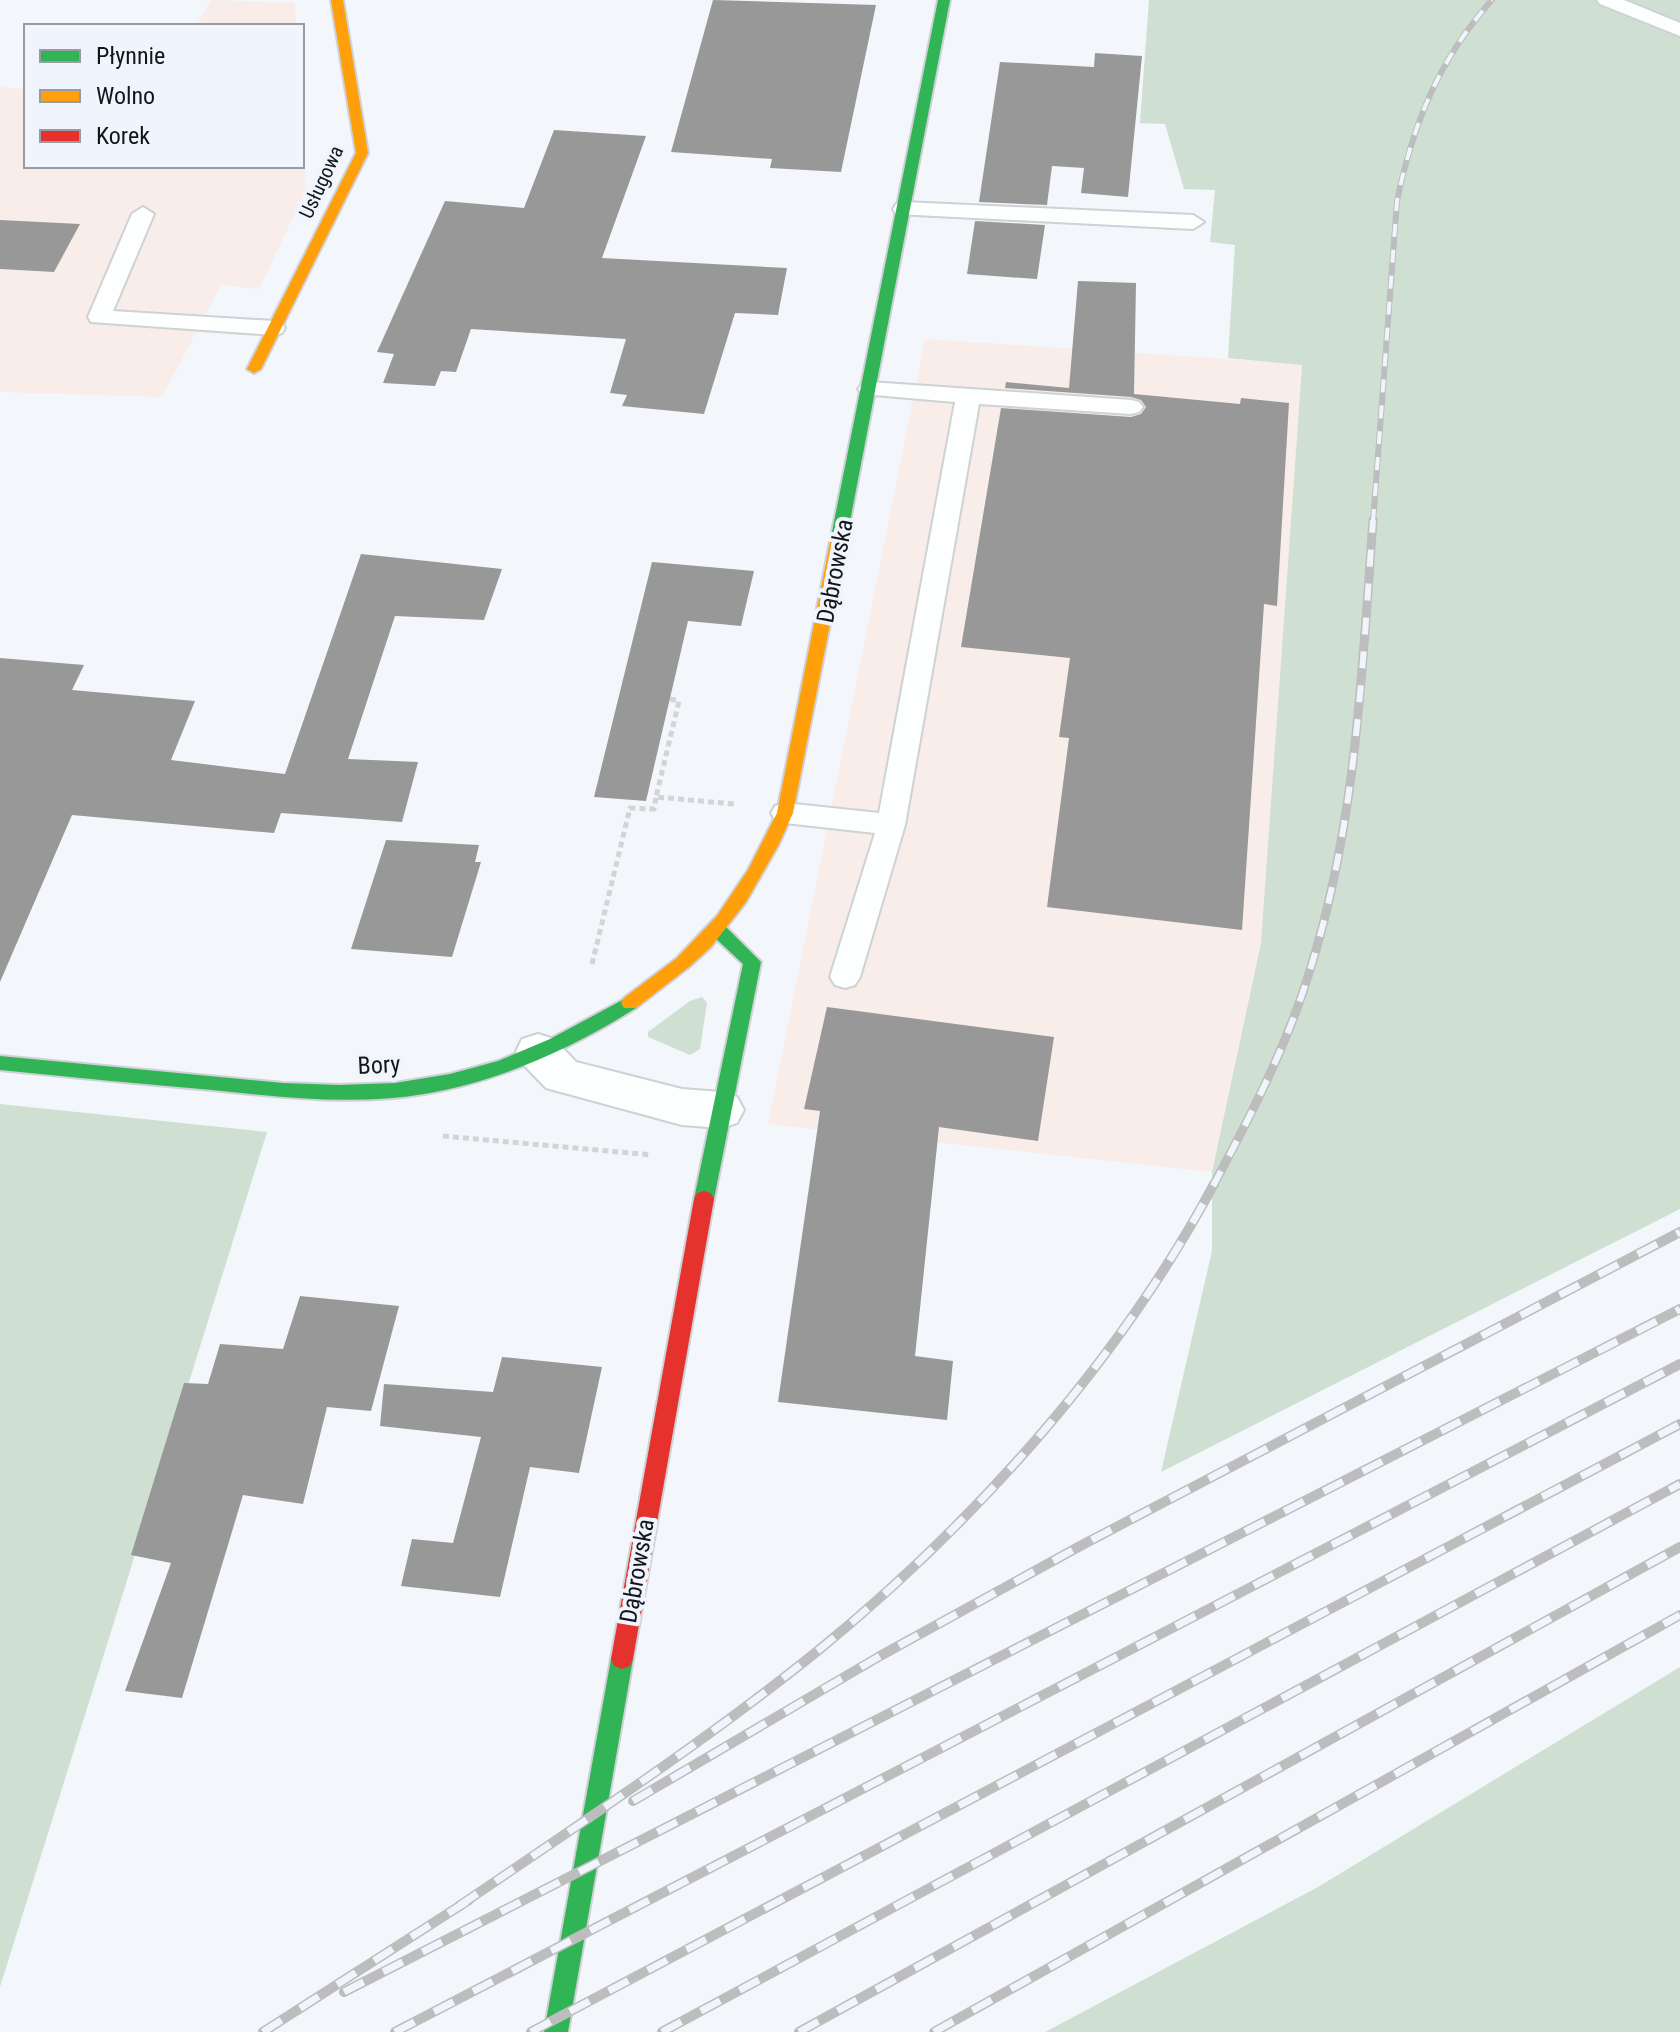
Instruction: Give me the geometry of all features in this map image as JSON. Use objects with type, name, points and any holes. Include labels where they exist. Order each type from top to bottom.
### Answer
[{"type":"street","name":"Usługowa","points":[[254,369],[362,153],[337,0]]},
{"type":"street","name":"Dąbrowska","points":[[556,2032],[721,1110],[752,962],[718,930],[761,868],[785,813],[944,0]]},
{"type":"street","name":"Bory","points":[[0,1063],[280,1090],[359,1091],[424,1087],[486,1070],[538,1051],[593,1023],[661,981],[718,930]]},
{"type":"street","points":[[538,1051],[562,1076],[682,1107],[721,1110]]},
{"type":"lane","points":[[1607,0],[1680,30]]},
{"type":"lane","points":[[904,209],[1193,222]]},
{"type":"lane","points":[[143,214],[99,317],[274,328]]},
{"type":"lane","points":[[870,389],[1131,407]]},
{"type":"lane","points":[[845,977],[891,825],[968,397]]},
{"type":"lane","points":[[785,813],[891,825]]},
{"type":"path","points":[[590,971],[630,808],[654,809],[679,701],[670,699]]},
{"type":"path","points":[[656,797],[735,804]]},
{"type":"shaded area","points":[[211,0],[295,3],[296,24],[197,24]]},
{"type":"shaded area","points":[[0,87],[24,89],[24,168],[304,168],[304,157],[306,190],[259,289],[221,285],[162,397],[0,392]]},
{"type":"shaded area","points":[[925,339],[1302,364],[1261,943],[1212,1172],[768,1124]]},
{"type":"green space","points":[[1149,0],[1680,0],[1680,1209],[1161,1472],[1212,1251],[1212,1172],[1261,943],[1302,365],[1228,358],[1235,245],[1210,242],[1215,190],[1184,189],[1165,124],[1140,123]]},
{"type":"green space","points":[[702,997],[707,1003],[700,1049],[690,1055],[648,1037],[648,1032],[690,1001]]},
{"type":"green space","points":[[0,1104],[267,1132],[0,1987]]},
{"type":"green space","points":[[1680,1667],[1680,2032],[1045,2032],[1318,1887]]},
{"type":"building","points":[[713,0],[876,5],[841,172],[770,168],[772,159],[671,152]]},
{"type":"building","points":[[1095,53],[1142,56],[1128,197],[1081,193],[1084,168],[1052,166],[1047,205],[979,202],[1000,62],[1094,67]]},
{"type":"building","points":[[554,130],[646,136],[602,258],[787,268],[778,315],[735,313],[704,414],[622,406],[627,395],[610,393],[626,339],[471,329],[456,372],[441,371],[435,386],[383,383],[394,354],[377,352],[445,201],[524,208]]},
{"type":"building","points":[[0,220],[80,224],[54,272],[0,269]]},
{"type":"building","points":[[975,221],[1045,225],[1037,279],[967,274]]},
{"type":"building","points":[[1078,281],[1136,283],[1134,394],[1240,404],[1241,398],[1289,403],[1277,606],[1264,604],[1242,930],[1047,907],[1069,738],[1059,737],[1070,658],[961,647],[1001,408],[1131,417],[1141,414],[1146,407],[1141,400],[1131,397],[1005,388],[1006,382],[1069,388]]},
{"type":"building","points":[[361,554],[502,569],[484,620],[395,616],[348,759],[418,762],[402,822],[281,813],[274,833],[72,815],[0,982],[0,658],[84,665],[72,690],[195,701],[171,760],[285,774]]},
{"type":"building","points":[[652,562],[754,571],[741,626],[688,621],[646,801],[594,797]]},
{"type":"building","points":[[386,840],[479,845],[475,862],[481,862],[452,957],[351,949]]},
{"type":"building","points":[[827,1007],[1054,1037],[1038,1141],[939,1127],[915,1356],[953,1361],[947,1420],[778,1402],[820,1111],[804,1109]]},
{"type":"building","points":[[300,1296],[399,1306],[371,1411],[327,1407],[303,1504],[243,1495],[182,1698],[125,1691],[171,1563],[131,1555],[184,1383],[208,1384],[220,1344],[283,1349]]},
{"type":"building","points":[[502,1357],[602,1367],[579,1473],[530,1467],[500,1597],[401,1586],[412,1539],[453,1543],[481,1437],[380,1426],[384,1384],[493,1392]]},
{"type":"railway","points":[[1373,522],[1397,201],[1411,145],[1431,94],[1457,45],[1492,0]]},
{"type":"railway","points":[[1213,1186],[1279,1054],[1301,998],[1325,915],[1338,859],[1355,747],[1373,520]]},
{"type":"railway","points":[[459,1906],[732,1717],[820,1649],[934,1548],[1040,1436],[1088,1376],[1134,1314],[1214,1184]]},
{"type":"railway","points":[[633,1801],[880,1656],[1082,1545],[1680,1232]]},
{"type":"railway","points":[[344,1992],[1680,1309]]},
{"type":"railway","points":[[395,2032],[1680,1364]]},
{"type":"railway","points":[[531,2032],[1680,1424]]},
{"type":"railway","points":[[662,2032],[1680,1484]]},
{"type":"railway","points":[[799,2032],[1680,1547]]},
{"type":"railway","points":[[934,2032],[1680,1615]]},
{"type":"railway","points":[[263,2032],[469,1900]]},
{"type":"traffic: fast","points":[[839,537],[944,0]]},
{"type":"traffic: fast","points":[[704,1199],[752,962],[718,930]]},
{"type":"traffic: fast","points":[[0,1063],[283,1090],[339,1093],[395,1091],[450,1082],[531,1056],[630,1003]]},
{"type":"traffic: fast","points":[[556,2032],[622,1659]]},
{"type":"traffic: slow","points":[[254,369],[362,153],[337,0]]},
{"type":"traffic: slow","points":[[630,1003],[683,963],[723,921],[756,872],[785,813],[839,537]]},
{"type":"traffic: jam","points":[[622,1659],[704,1199]]}]
